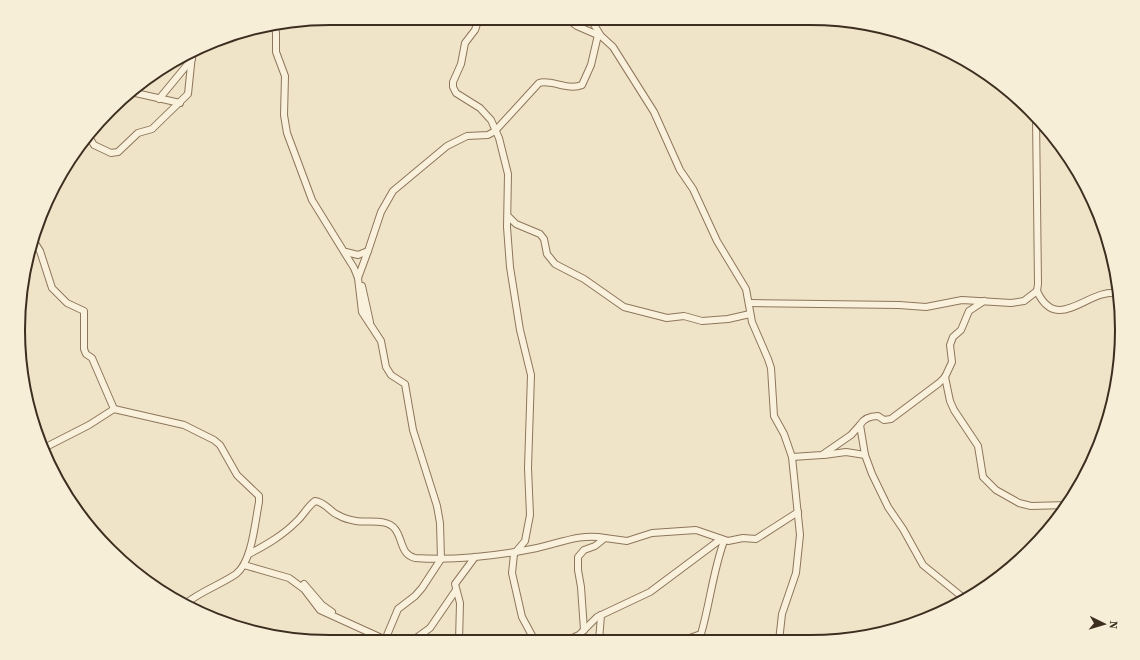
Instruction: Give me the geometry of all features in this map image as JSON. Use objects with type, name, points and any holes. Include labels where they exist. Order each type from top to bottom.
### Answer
[{"type":"street","points":[[477,25],[475,30],[465,43],[461,64],[453,82],[453,86],[456,93],[486,113],[499,138],[508,174],[507,227],[511,274],[520,330],[531,375],[528,468],[530,515],[525,541],[515,551],[513,558],[513,580],[518,591],[522,617],[532,635]]},
{"type":"street","points":[[576,25],[599,36],[613,47],[654,112],[680,170],[693,189],[717,241],[746,289],[750,314],[771,368],[774,416],[784,434],[792,456],[798,512],[800,535],[799,559],[792,587],[782,614],[780,635]]},
{"type":"street","points":[[358,280],[382,212],[393,191],[447,146],[467,136],[488,135],[496,131],[538,83],[544,82],[573,87],[582,85],[591,65],[599,36],[594,25]]},
{"type":"street","points":[[275,30],[276,52],[285,76],[284,115],[287,133],[312,200],[346,252],[358,280],[362,312],[370,322],[381,341],[386,368],[391,375],[401,380],[406,388],[413,430],[437,506],[440,523],[441,559],[422,588],[398,609],[389,635]]},
{"type":"street","points":[[159,99],[191,58]]},
{"type":"street","points":[[91,140],[94,145],[102,150],[111,153],[118,152],[138,133],[152,129],[188,94],[192,58]]},
{"type":"street","points":[[138,93],[159,99],[180,102]]},
{"type":"street","points":[[1036,126],[1037,291],[1040,299],[1051,309],[1062,310],[1092,298],[1112,294]]},
{"type":"street","points":[[508,216],[516,224],[540,234],[544,239],[547,254],[555,264],[584,279],[624,307],[638,312],[652,313],[667,318],[684,316],[702,320],[728,319],[750,314]]},
{"type":"street","points":[[37,246],[40,251],[52,288],[67,303],[84,311],[84,349],[86,354],[92,358],[114,409]]},
{"type":"street","points":[[346,252],[358,255],[368,251]]},
{"type":"street","points":[[749,303],[899,305],[926,307],[962,300],[984,300],[1011,303],[1024,301],[1034,295],[1037,291]]},
{"type":"street","points":[[822,455],[851,435],[862,422],[870,416],[878,416],[884,420],[891,419],[939,383],[945,377],[952,362],[950,345],[952,337],[960,330],[969,311],[984,300]]},
{"type":"street","points":[[945,377],[950,401],[954,410],[978,446],[983,477],[996,490],[1018,503],[1031,506],[1060,505]]},
{"type":"street","points":[[48,446],[89,425],[114,409],[184,425],[220,445],[238,475],[259,496],[260,502],[249,554],[244,565],[235,575],[189,601]]},
{"type":"street","points":[[860,425],[865,455],[888,507],[903,529],[925,568],[960,595]]},
{"type":"street","points":[[792,456],[822,455],[846,452],[865,455]]},
{"type":"street","points":[[249,554],[285,532],[297,522],[308,506],[315,501],[321,502],[330,511],[345,518],[356,521],[389,524],[395,528],[402,547],[410,556],[441,559],[475,557],[515,551],[586,536],[627,541],[652,533],[696,530],[706,532],[722,540],[756,539],[798,512]]},
{"type":"street","points":[[584,630],[578,557],[584,550],[595,546],[605,538]]},
{"type":"street","points":[[579,635],[601,615],[646,595],[722,540]]},
{"type":"street","points":[[699,635],[702,634],[710,602],[722,540]]},
{"type":"street","points":[[460,635],[460,603],[455,584],[475,557]]},
{"type":"street","points":[[244,565],[281,576],[307,586],[322,606],[332,612],[336,618],[374,635]]},
{"type":"street","points":[[420,635],[430,628],[456,590]]},
{"type":"street","points":[[599,635],[601,615]]}]
